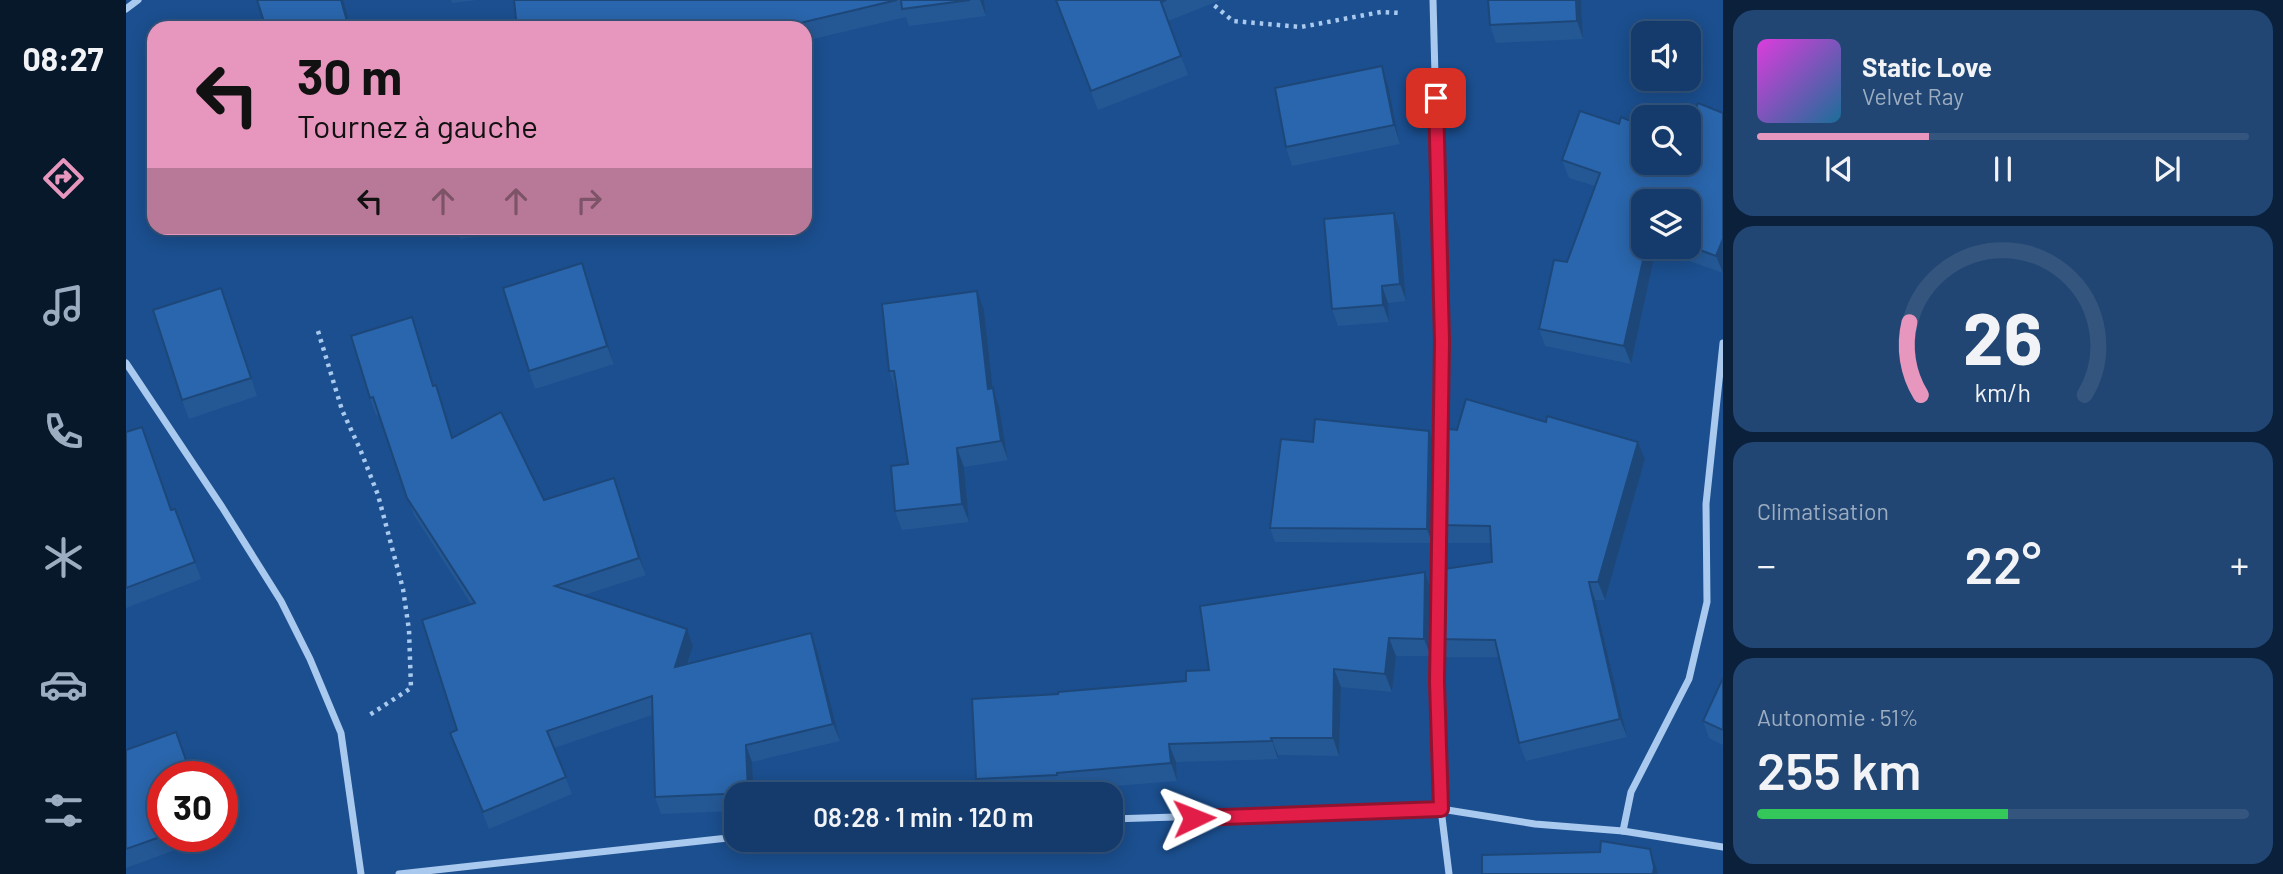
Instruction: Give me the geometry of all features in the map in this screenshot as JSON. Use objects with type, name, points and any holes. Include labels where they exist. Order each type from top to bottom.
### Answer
[{"type":"street","points":[[126,9],[138,0]]},
{"type":"street","points":[[1433,0],[1442,341],[1440,450]]},
{"type":"street","points":[[1623,831],[1631,792],[1689,679],[1707,602],[1706,504],[1723,343]]},
{"type":"street","points":[[126,363],[281,601],[310,659],[341,733],[361,874]]},
{"type":"street","points":[[1439,586],[1440,518]]},
{"type":"street","points":[[1438,627],[1441,809],[1449,874]]},
{"type":"street","points":[[1123,819],[1441,809],[1535,824],[1623,831],[1723,847]]},
{"type":"street","points":[[399,874],[724,838]]},
{"type":"path","points":[[1208,0],[1233,21],[1301,27],[1381,12],[1433,14]]},
{"type":"path","points":[[318,331],[342,410],[377,495],[403,589],[409,630],[411,688],[341,733]]},
{"type":"building","points":[[257,0],[341,0],[347,21],[264,21]]},
{"type":"building","points":[[514,0],[897,0],[808,21],[516,21]]},
{"type":"building","points":[[901,0],[970,0],[902,9]]},
{"type":"building","points":[[1056,0],[1166,0],[1161,2],[1181,56],[1091,91]]},
{"type":"building","points":[[1488,0],[1576,0],[1577,21],[1490,25]]},
{"type":"building","points":[[1382,66],[1394,125],[1286,147],[1275,88]]},
{"type":"building","points":[[1698,103],[1723,113],[1723,239],[1716,256],[1701,250],[1701,189],[1631,189],[1631,259],[1643,259],[1624,346],[1539,329],[1554,260],[1567,262],[1600,173],[1562,160],[1580,111],[1619,124],[1621,117],[1631,121],[1631,175],[1701,175],[1701,105],[1697,105]]},
{"type":"building","points":[[1394,213],[1400,284],[1382,286],[1383,305],[1332,309],[1324,219]]},
{"type":"building","points":[[582,263],[607,346],[529,371],[503,288]]},
{"type":"building","points":[[221,288],[251,378],[182,400],[153,310]]},
{"type":"building","points":[[977,291],[988,389],[993,388],[1001,441],[957,448],[962,504],[895,511],[891,466],[908,464],[894,371],[889,371],[882,304]]},
{"type":"building","points":[[412,317],[452,438],[501,412],[544,500],[614,478],[639,558],[555,586],[687,629],[675,667],[811,633],[833,724],[746,745],[748,782],[724,782],[724,794],[655,797],[652,696],[547,731],[566,777],[483,812],[450,733],[457,730],[422,620],[475,603],[407,498],[373,397],[370,398],[351,336]]},
{"type":"building","points":[[1466,399],[1546,422],[1547,416],[1638,442],[1598,582],[1589,582],[1620,719],[1519,743],[1495,640],[1437,639],[1437,570],[1492,562],[1490,526],[1438,525],[1440,428],[1457,430]]},
{"type":"building","points":[[1315,419],[1429,431],[1427,529],[1270,528],[1281,439],[1313,442]]},
{"type":"building","points":[[142,427],[171,510],[175,509],[195,562],[126,588],[126,432]]},
{"type":"building","points":[[1425,572],[1424,639],[1389,638],[1385,674],[1334,669],[1333,738],[1271,738],[1272,741],[1169,744],[1171,763],[1057,775],[976,779],[972,699],[1058,694],[1186,681],[1186,671],[1209,670],[1200,606]]},
{"type":"building","points":[[1723,678],[1723,730],[1703,721]]},
{"type":"building","points":[[176,732],[186,761],[147,761],[147,842],[126,849],[126,750]]},
{"type":"building","points":[[1601,841],[1650,849],[1653,874],[1482,874],[1482,855],[1600,852]]},
{"type":"route","points":[[1194,818],[1441,809],[1437,682],[1442,341],[1436,98]]}]
